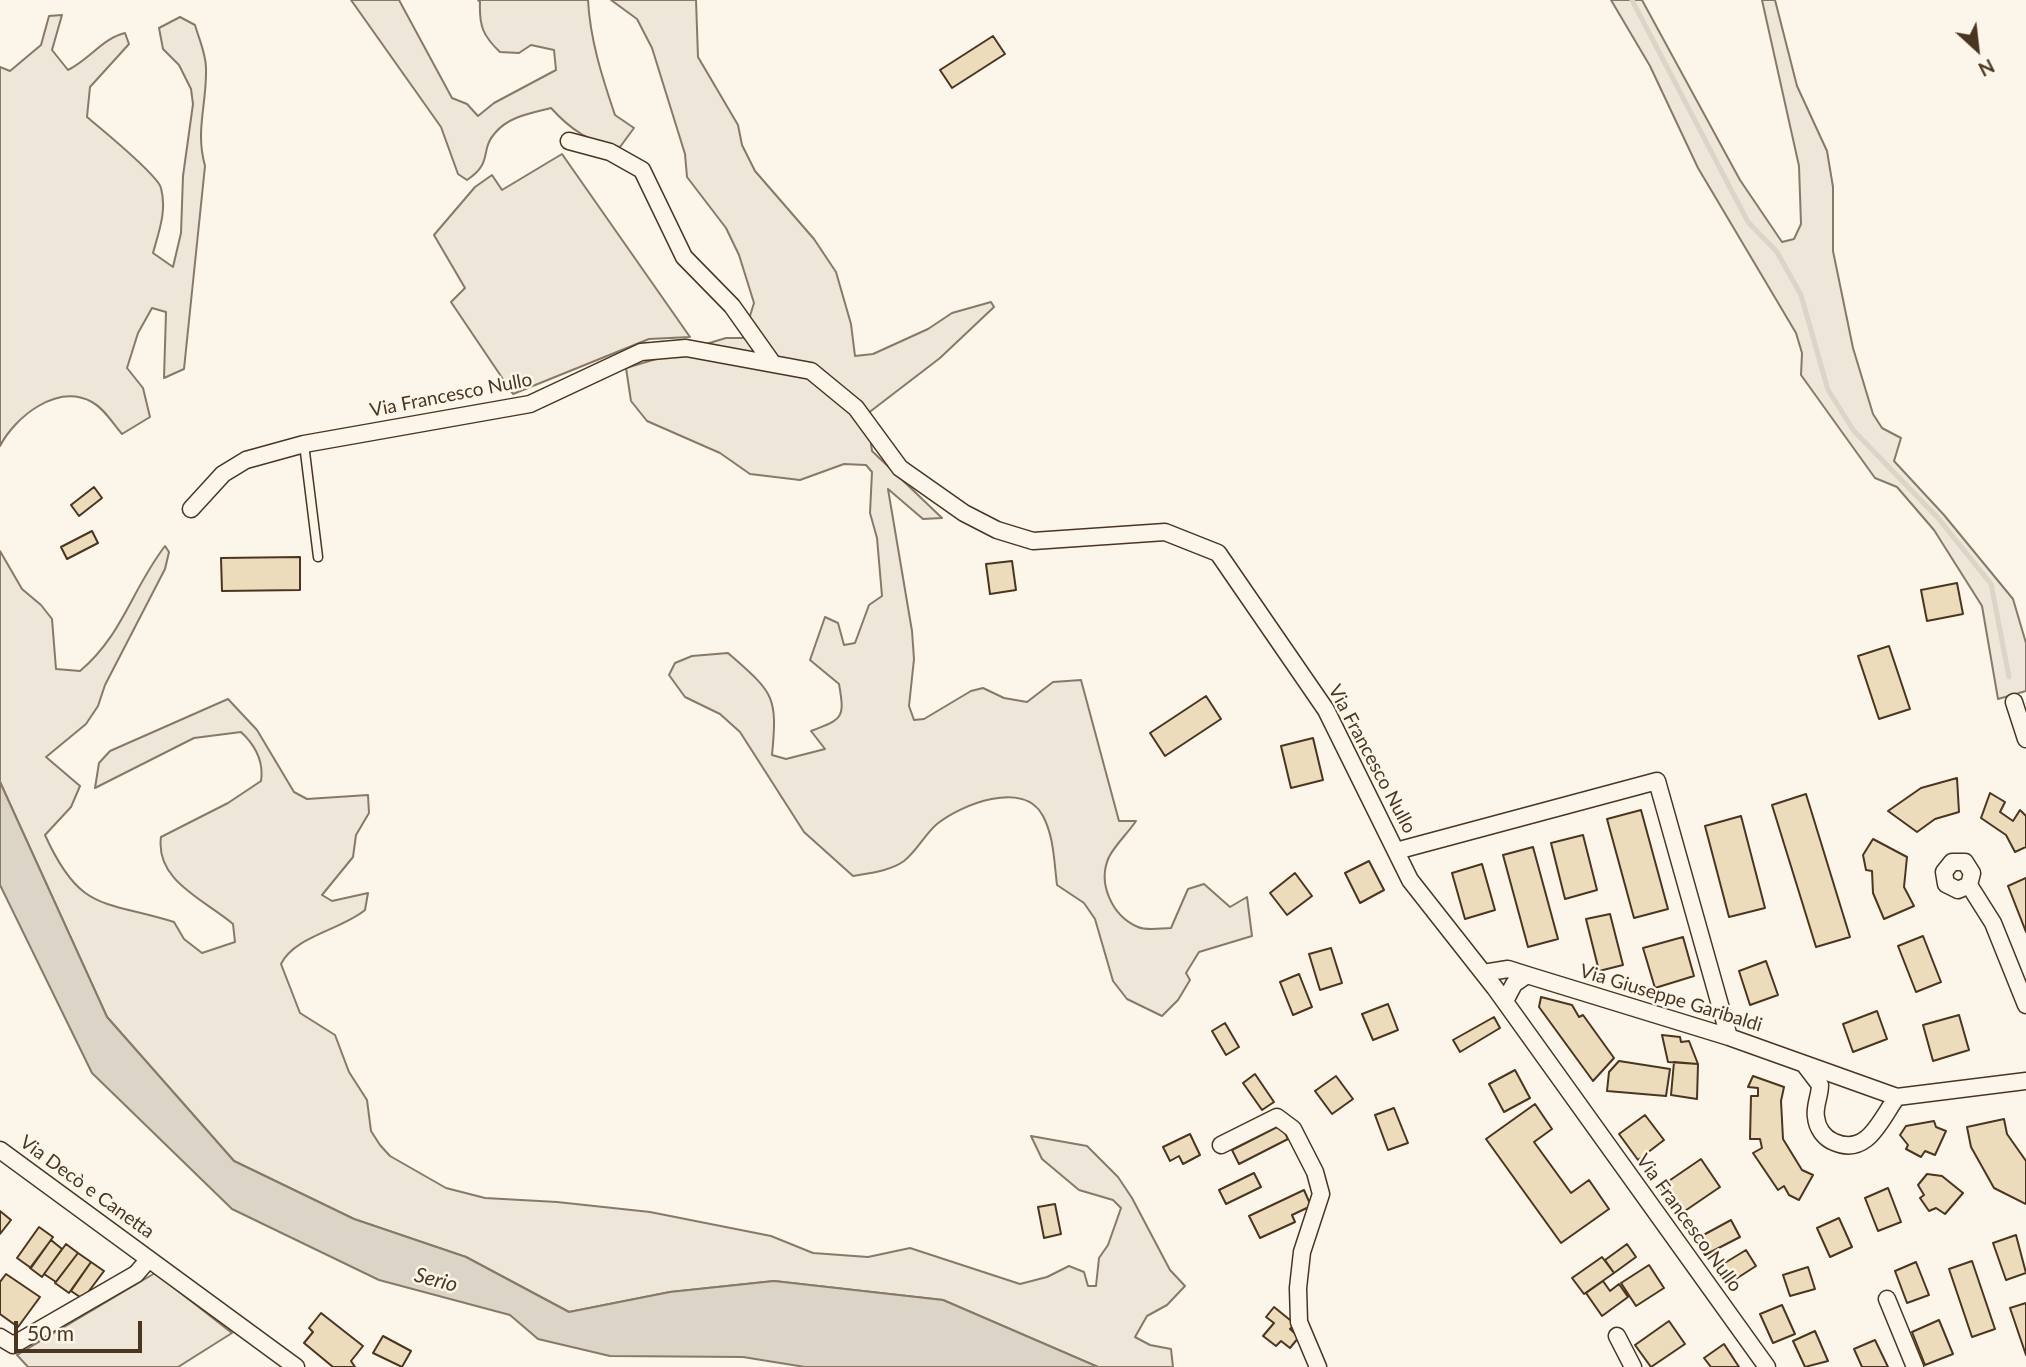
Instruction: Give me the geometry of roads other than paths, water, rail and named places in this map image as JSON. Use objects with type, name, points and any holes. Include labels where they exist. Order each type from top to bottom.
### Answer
[{"type":"street","points":[[569,141],[610,152],[642,170],[684,257],[732,306],[771,361]]},
{"type":"street","name":"Via Francesco Nullo","points":[[191,509],[223,474],[246,460],[304,444],[530,404],[641,352],[686,348],[771,361],[811,371],[856,408],[900,468],[964,513],[997,530],[1033,541],[1165,532],[1218,553],[1326,710],[1410,880],[1483,973],[1767,1367]]},
{"type":"street","points":[[2014,702],[2026,739]]},
{"type":"street","points":[[1395,850],[1657,781],[1729,1037]]},
{"type":"street","points":[[1969,885],[1993,923],[2026,1006]]},
{"type":"street","name":"Via Giuseppe Garibaldi","points":[[1483,973],[1508,968],[1729,1037],[1897,1097],[2026,1081]]},
{"type":"street","points":[[1504,1002],[1514,984],[1527,975]]},
{"type":"street","points":[[1802,1062],[1820,1085],[1815,1115],[1818,1126],[1825,1137],[1835,1143],[1850,1146],[1873,1135],[1897,1097]]},
{"type":"street","points":[[1222,1145],[1277,1117],[1293,1129],[1315,1172],[1321,1194],[1302,1252],[1298,1300],[1299,1322],[1318,1367]]},
{"type":"street","name":"Via Decò e Canetta","points":[[0,1150],[296,1367]]},
{"type":"street","name":"Via Decò e Canetta","points":[[0,1338],[13,1345],[136,1274],[149,1259]]},
{"type":"street","points":[[1886,1299],[1915,1367]]},
{"type":"street","points":[[1617,1336],[1633,1367]]},
{"type":"lane","points":[[304,444],[304,467],[318,557]]},
{"type":"water","name":"Serio","points":[[0,782],[107,1017],[234,1161],[354,1219],[466,1257],[569,1312],[670,1292],[774,1281],[943,1300],[1098,1367],[805,1367],[743,1357],[610,1356],[538,1339],[510,1315],[379,1280],[232,1209],[92,1073],[0,885]]},
{"type":"waterway","points":[[1632,0],[1748,222],[1777,252],[1801,295],[1828,390],[1854,431],[1938,518],[1991,584],[2009,677]]}]
